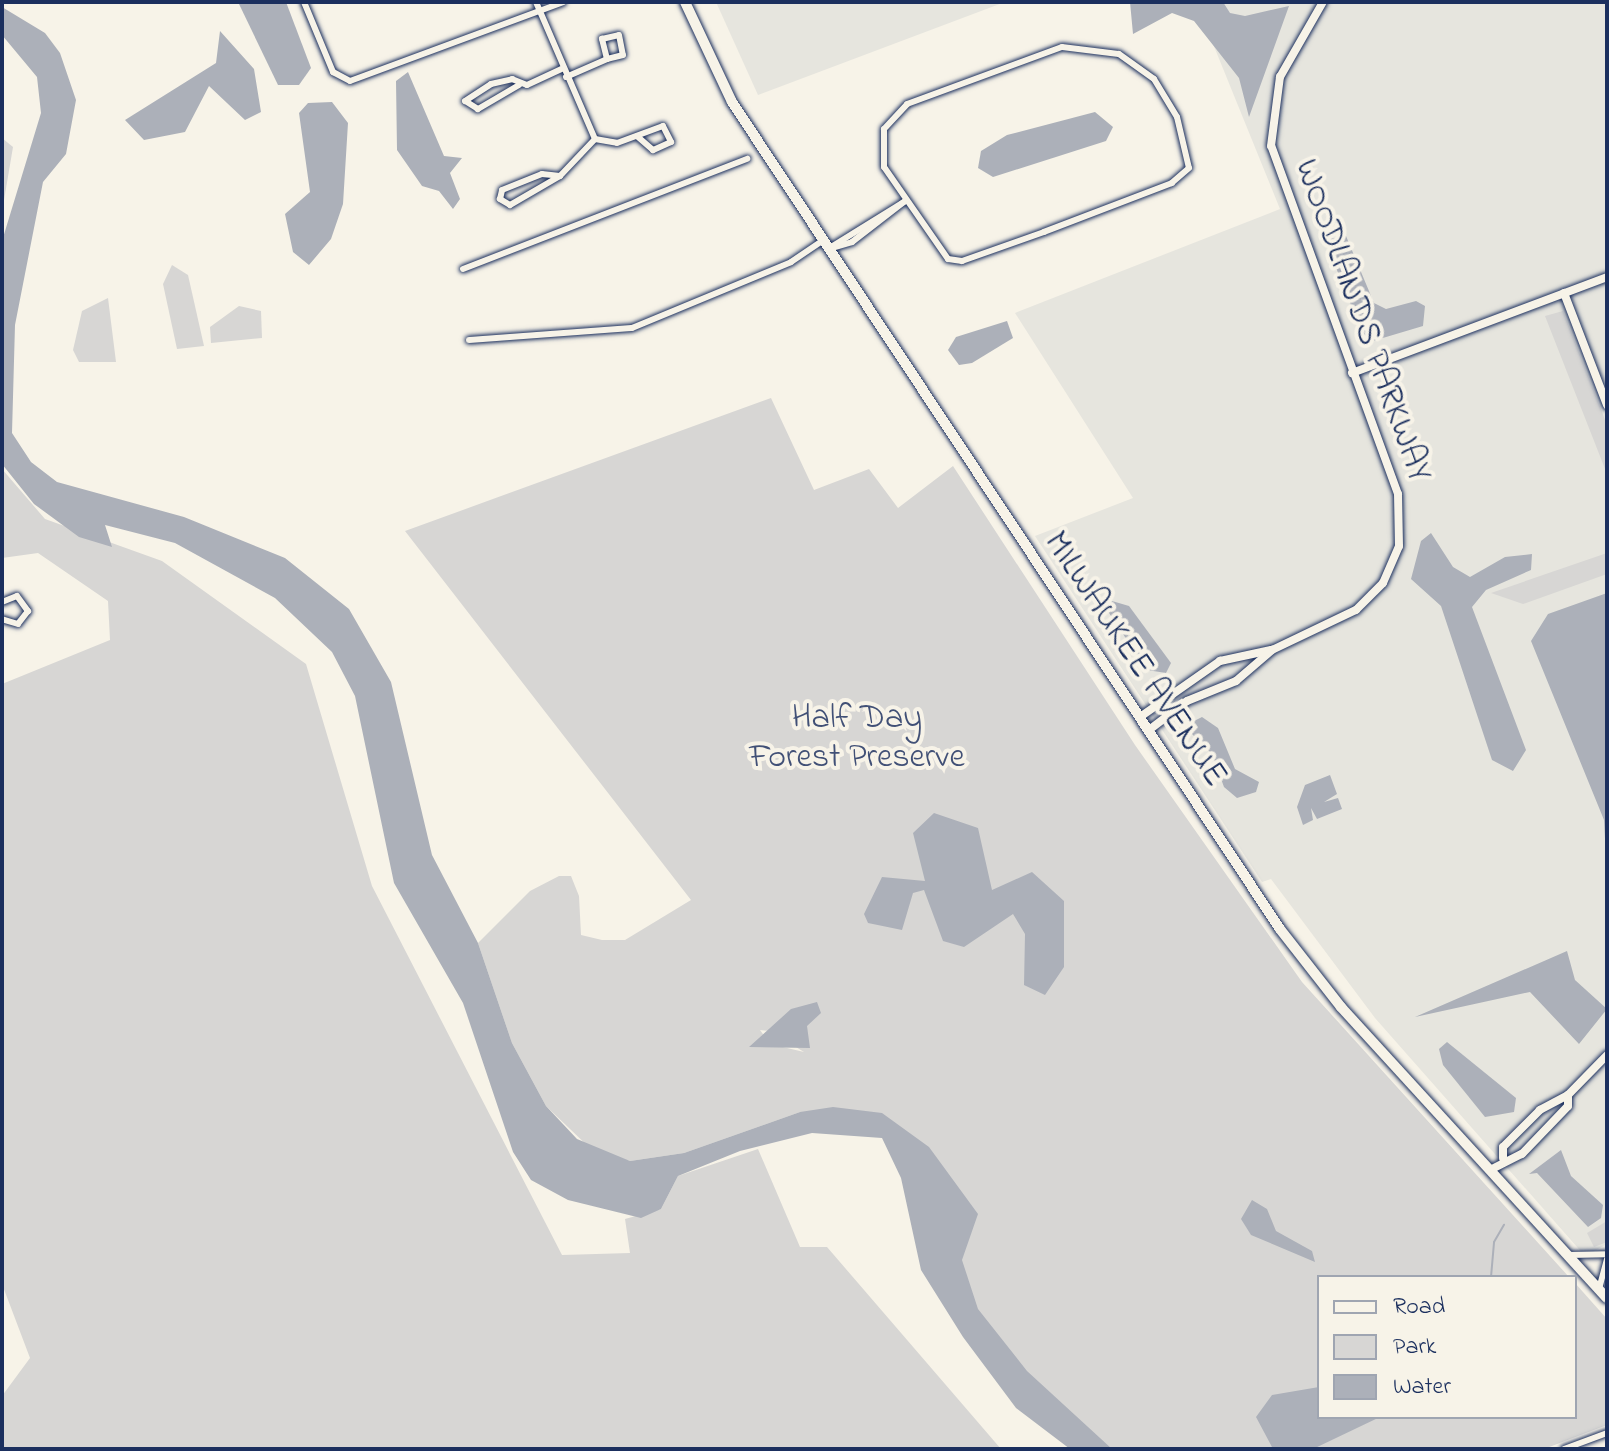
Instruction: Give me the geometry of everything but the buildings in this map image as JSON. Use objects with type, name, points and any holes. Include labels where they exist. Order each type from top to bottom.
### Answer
[{"type":"main road","name":"MILWAUKEE AVENUE","points":[[685,2],[732,102],[1304,961],[1603,1294]]},
{"type":"street","points":[[304,2],[333,72],[350,81],[563,2]]},
{"type":"street","points":[[536,2],[561,69],[595,139],[611,144],[663,126],[671,142],[653,150],[637,136]]},
{"type":"street","name":"WOODLANDS PARKWAY","points":[[1149,730],[1187,701],[1236,681],[1272,650],[1364,604],[1399,546],[1398,494],[1271,146],[1280,77],[1323,2]]},
{"type":"street","points":[[566,77],[623,55],[619,35],[602,39],[607,59]]},
{"type":"street","points":[[1062,47],[1099,49],[1142,68],[1169,100],[1190,151],[1186,173],[1172,183],[962,261],[939,253],[904,202],[879,152],[893,115],[1062,47]]},
{"type":"street","points":[[519,85],[491,84],[465,101],[478,109],[519,85],[561,69]]},
{"type":"street","points":[[560,176],[551,172],[508,187],[500,199],[510,205],[560,176],[595,139]]},
{"type":"street","points":[[463,269],[747,159]]},
{"type":"street","points":[[469,340],[632,328],[825,245],[852,242],[904,202]]},
{"type":"street","points":[[1352,373],[1607,277]]},
{"type":"street","points":[[1564,293],[1607,405]]},
{"type":"street","points":[[2,602],[17,596],[28,611],[18,624],[2,619]]},
{"type":"street","name":"WOODLANDS PARKWAY","points":[[1140,717],[1220,661],[1272,650]]},
{"type":"street","points":[[1503,1158],[1503,1147],[1540,1110],[1568,1095],[1607,1055]]},
{"type":"street","points":[[1490,1170],[1503,1158],[1522,1154],[1568,1106],[1568,1095]]},
{"type":"street","points":[[1567,1255],[1607,1256],[1603,1294]]},
{"type":"street","points":[[1564,1449],[1607,1433]]},
{"type":"shaded area","points":[[716,2],[1005,2],[758,95]]},
{"type":"shaded area","points":[[1196,2],[1607,2],[1607,1244],[1585,1256],[1375,1018],[1271,879],[1262,882],[1035,536],[1133,498],[1015,313],[1280,209]]},
{"type":"green space","points":[[2,138],[13,147],[2,212]]},
{"type":"green space","points":[[172,265],[188,275],[204,346],[177,349],[163,284]]},
{"type":"green space","points":[[108,298],[116,362],[79,362],[73,350],[82,311]]},
{"type":"green space","points":[[239,306],[261,311],[262,338],[211,343],[210,327]]},
{"type":"green space","points":[[1563,311],[1607,425],[1607,474],[1545,316]]},
{"type":"green space","name":"Half Day Forest Preserve","points":[[771,398],[814,490],[869,469],[898,508],[953,466],[1135,745],[1302,982],[1567,1275],[1317,1275],[1317,1419],[1577,1419],[1577,1285],[1607,1319],[1607,1425],[1544,1449],[1096,1449],[986,1338],[907,1149],[862,1117],[800,1112],[684,1153],[630,1161],[594,1152],[546,1106],[512,1043],[478,943],[530,891],[559,876],[571,876],[579,896],[581,935],[602,940],[625,940],[691,900],[405,531]],"holes":[[[760,1030],[770,1031],[804,1052],[770,1044]]]},
{"type":"green space","points":[[2,469],[45,519],[162,561],[306,664],[372,886],[562,1255],[630,1253],[625,1219],[661,1209],[678,1176],[758,1149],[800,1247],[827,1247],[1001,1449],[2,1449],[2,1396],[30,1358],[2,1284],[2,684],[110,640],[108,601],[38,553],[2,558]]},
{"type":"green space","points":[[1607,553],[1607,574],[1523,604],[1491,593]]},
{"type":"green space","points":[[1607,1221],[1607,1242],[1594,1247],[1587,1233]]},
{"type":"water","points":[[286,2],[311,68],[299,85],[278,85],[239,4]]},
{"type":"water","points":[[1130,2],[1223,2],[1230,13],[1245,16],[1289,6],[1249,117],[1239,78],[1194,21],[1172,13],[1133,34]]},
{"type":"water","points":[[2,7],[45,33],[60,53],[76,100],[66,154],[43,182],[15,325],[12,433],[31,462],[57,482],[184,517],[285,558],[349,609],[391,682],[432,855],[478,943],[512,1043],[546,1106],[577,1139],[630,1161],[684,1153],[800,1112],[833,1107],[882,1113],[929,1147],[978,1214],[962,1260],[978,1309],[1027,1371],[1112,1449],[1070,1449],[1016,1408],[963,1337],[921,1270],[901,1178],[882,1138],[812,1133],[740,1151],[678,1176],[661,1209],[641,1218],[568,1200],[531,1180],[513,1152],[463,1003],[394,883],[355,696],[332,652],[275,598],[175,543],[105,525],[112,547],[79,537],[34,504],[2,464],[2,241],[41,113],[37,77],[2,35]]},
{"type":"water","points":[[220,31],[254,69],[261,112],[245,120],[209,86],[185,132],[144,140],[125,120],[216,63]]},
{"type":"water","points":[[408,72],[444,156],[462,158],[450,173],[460,199],[453,209],[439,191],[422,186],[397,150],[396,81]]},
{"type":"water","points":[[332,102],[348,123],[343,204],[331,239],[309,265],[293,252],[285,214],[310,192],[299,113],[308,103]]},
{"type":"water","points":[[1095,112],[1113,127],[1106,141],[993,177],[978,168],[981,151],[1007,135]]},
{"type":"water","points":[[1346,236],[1374,303],[1386,309],[1416,301],[1425,306],[1423,326],[1366,343],[1325,240]]},
{"type":"water","points":[[1007,321],[1013,338],[972,363],[959,365],[948,350],[956,337]]},
{"type":"water","points":[[1431,533],[1453,567],[1470,577],[1505,557],[1532,554],[1531,570],[1486,590],[1472,607],[1526,750],[1513,771],[1492,760],[1441,606],[1411,579],[1421,541]]},
{"type":"water","points":[[1607,593],[1607,876],[1604,820],[1531,641],[1548,614]]},
{"type":"water","points":[[1112,601],[1129,606],[1171,663],[1166,673],[1147,670],[1107,610]]},
{"type":"water","points":[[1202,717],[1218,728],[1235,769],[1259,782],[1256,792],[1237,798],[1224,787],[1212,754],[1190,732],[1188,724]]},
{"type":"water","points":[[1330,775],[1337,794],[1324,802],[1338,798],[1342,809],[1317,819],[1311,808],[1313,820],[1303,825],[1297,807],[1305,785]]},
{"type":"water","points":[[934,813],[978,828],[992,890],[1032,872],[1064,901],[1064,967],[1045,995],[1024,985],[1025,934],[1013,914],[964,947],[943,941],[924,890],[913,893],[902,930],[868,923],[864,914],[882,877],[925,881],[913,833]]},
{"type":"water","points":[[1567,951],[1575,980],[1607,1009],[1579,1044],[1530,992],[1415,1017]]},
{"type":"water","points":[[817,1002],[821,1013],[807,1026],[810,1048],[749,1047],[791,1009]]},
{"type":"water","points":[[1447,1042],[1516,1098],[1514,1112],[1485,1117],[1443,1065],[1439,1049]]},
{"type":"water","points":[[1561,1150],[1571,1176],[1603,1205],[1601,1218],[1588,1227],[1537,1173],[1529,1174]]},
{"type":"water","points":[[1252,1200],[1267,1209],[1276,1231],[1312,1251],[1315,1262],[1251,1235],[1241,1219]]},
{"type":"water","points":[[1317,1387],[1317,1419],[1376,1419],[1313,1449],[1273,1449],[1256,1417],[1272,1395]]},
{"type":"waterway","points":[[1491,1275],[1494,1242],[1504,1225]]}]
